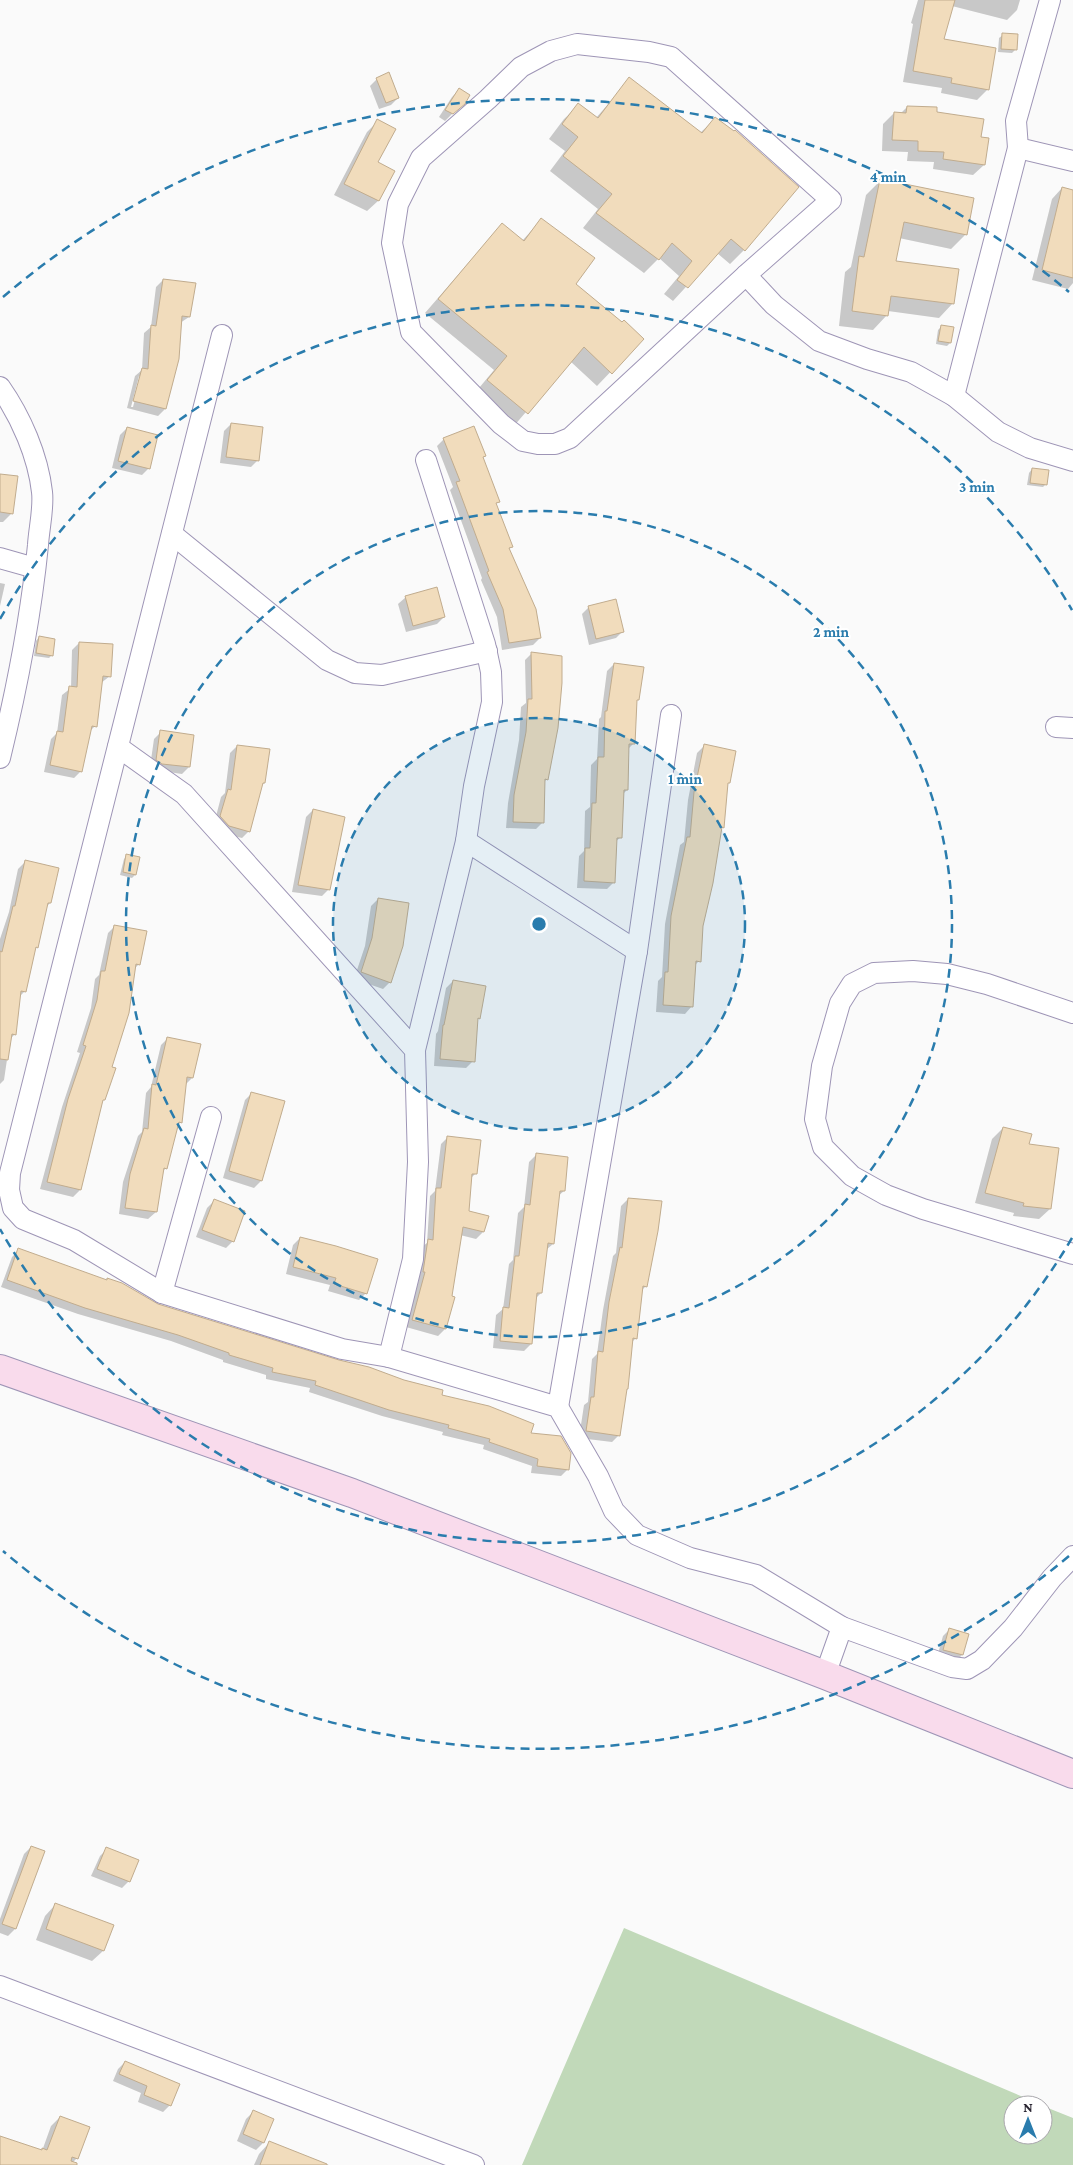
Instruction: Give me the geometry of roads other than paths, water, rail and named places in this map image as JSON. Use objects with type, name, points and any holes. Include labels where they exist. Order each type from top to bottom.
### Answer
[{"type":"main road","points":[[0,1369],[352,1493],[1073,1774]]},
{"type":"street","points":[[954,396],[1018,148],[1016,121],[1050,0]]},
{"type":"street","points":[[577,44],[649,52],[671,57],[831,200],[746,275],[570,438],[555,444],[538,444],[523,441],[501,424],[411,332],[392,243],[398,204],[421,158],[521,67],[551,51],[577,44]]},
{"type":"street","points":[[1018,148],[1073,161]]},
{"type":"street","points":[[746,275],[774,305],[820,341],[866,359],[911,372],[954,396],[998,432],[1030,448],[1073,461]]},
{"type":"street","points":[[222,335],[10,1173],[9,1190],[13,1208],[23,1219],[74,1240],[162,1293],[342,1349],[389,1357],[558,1407]]},
{"type":"street","points":[[0,387],[20,421],[35,459],[42,493],[35,568],[6,705],[0,758]]},
{"type":"street","points":[[389,1357],[413,1259],[418,1162],[415,1050],[466,841],[474,786],[492,702],[491,672],[487,651],[426,460]]},
{"type":"street","points":[[172,534],[327,660],[355,673],[382,675],[487,651]]},
{"type":"street","points":[[0,558],[35,568]]},
{"type":"street","points":[[671,716],[637,950],[558,1407],[598,1476],[614,1510],[637,1534],[690,1558],[756,1575],[842,1627],[952,1667],[967,1669],[982,1660],[1013,1628],[1052,1578],[1073,1556]]},
{"type":"street","points":[[118,746],[184,794],[415,1050]]},
{"type":"street","points":[[466,841],[637,950]]},
{"type":"street","points":[[1073,1013],[987,984],[947,974],[913,971],[874,973],[852,984],[840,1003],[822,1066],[815,1119],[823,1146],[852,1176],[886,1195],[923,1209],[1073,1254]]},
{"type":"street","points":[[162,1293],[211,1116]]},
{"type":"street","points":[[825,1676],[842,1627]]},
{"type":"street","points":[[0,1986],[474,2165]]}]
